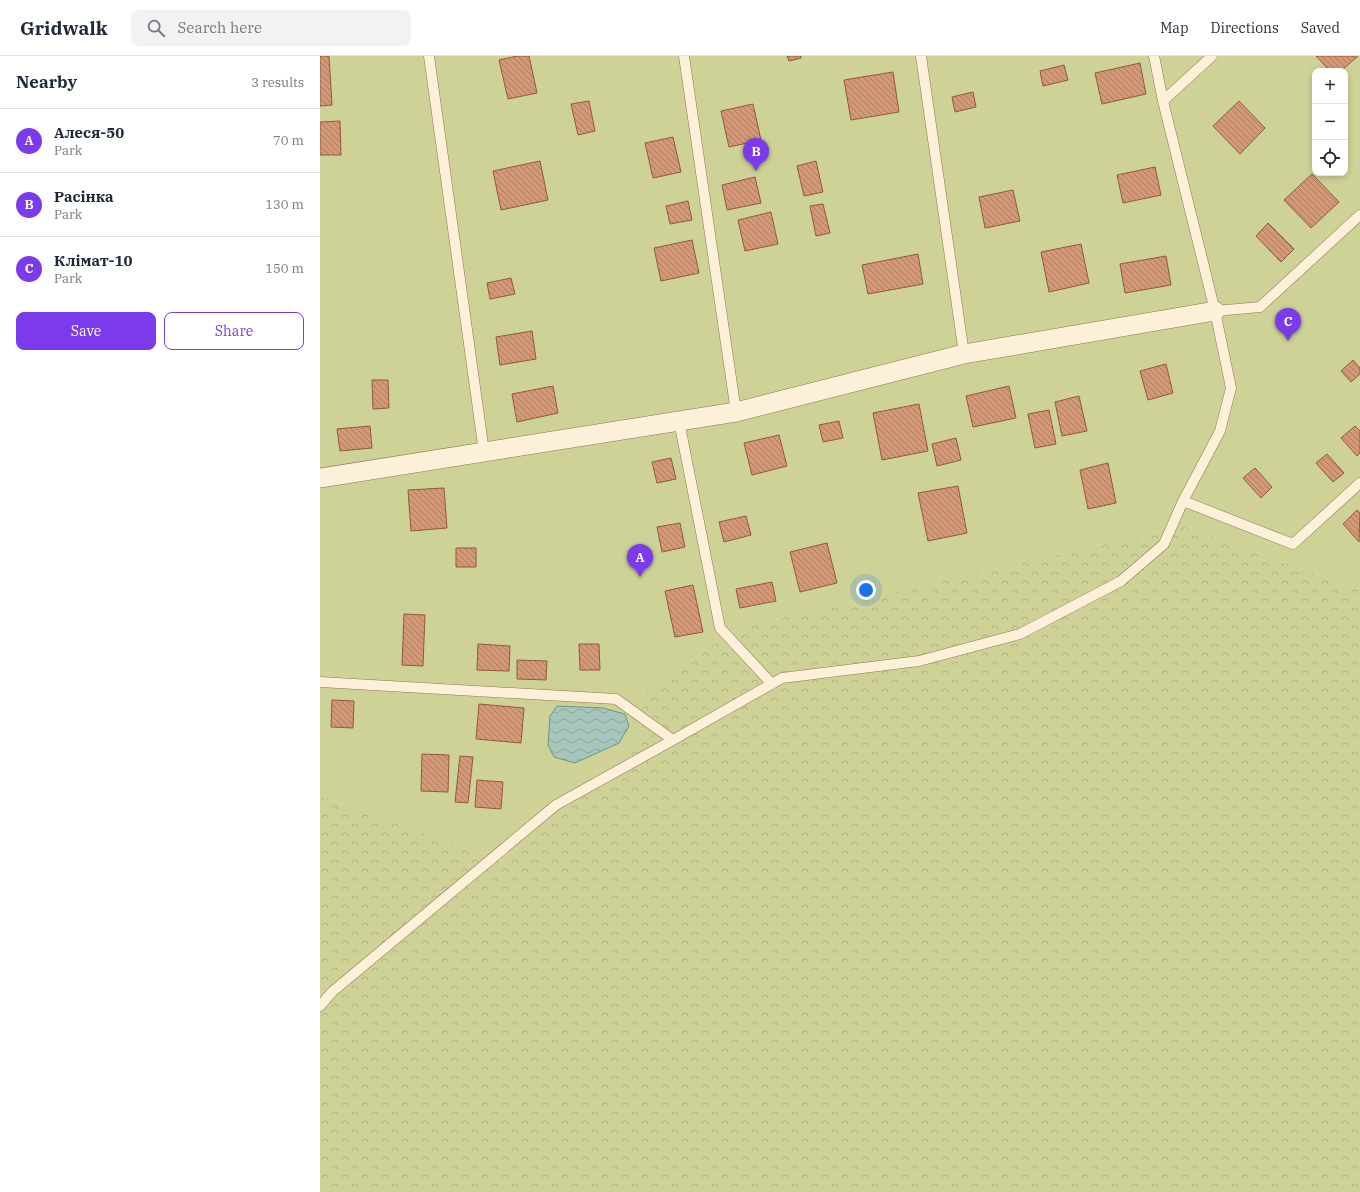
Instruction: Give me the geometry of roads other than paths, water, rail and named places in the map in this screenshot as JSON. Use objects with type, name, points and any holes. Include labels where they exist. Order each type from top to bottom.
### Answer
[{"type":"street","points":[[320,478],[736,412],[964,354],[1215,311]]},
{"type":"lane","points":[[429,56],[484,452]]},
{"type":"lane","points":[[684,56],[736,412]]},
{"type":"lane","points":[[921,56],[964,354]]},
{"type":"lane","points":[[320,1006],[332,992],[556,805],[782,678],[919,661],[1020,634],[1121,581],[1164,544],[1183,501],[1220,431],[1231,388],[1215,311],[1163,101],[1154,56]]},
{"type":"lane","points":[[1163,101],[1212,56]]},
{"type":"lane","points":[[1215,311],[1260,307],[1360,215]]},
{"type":"lane","points":[[679,421],[720,628],[772,684]]},
{"type":"lane","points":[[1183,501],[1293,544],[1360,483]]},
{"type":"lane","points":[[320,682],[616,699],[673,740]]},
{"type":"water","points":[[557,706],[603,708],[625,714],[629,726],[619,743],[575,763],[554,757],[548,745],[550,716]]},
{"type":"place","name":"Расінка","points":[[756,171]]},
{"type":"place","name":"Клімат-10","points":[[1288,341]]},
{"type":"place","name":"Алеся-50","points":[[640,577]]}]
